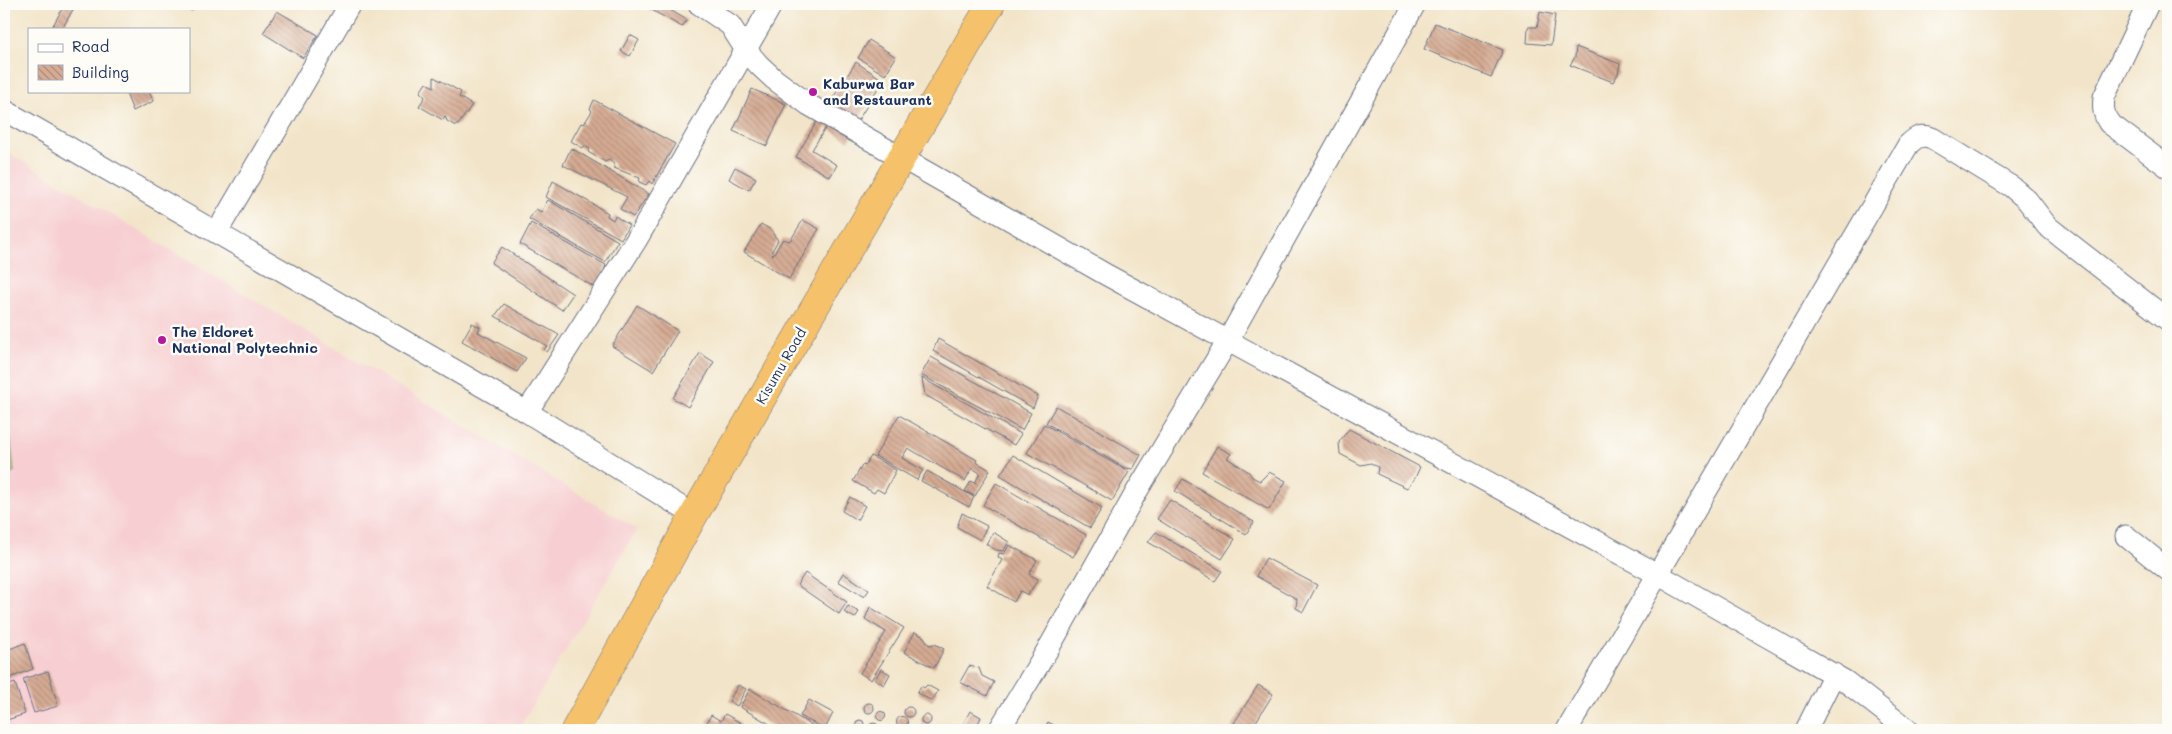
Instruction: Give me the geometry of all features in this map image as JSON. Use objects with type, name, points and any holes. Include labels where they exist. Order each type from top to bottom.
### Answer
[{"type":"highway","name":"Kisumu Road","points":[[575,730],[694,515],[904,158],[992,4]]},
{"type":"street","points":[[217,232],[350,4]]},
{"type":"street","points":[[699,4],[730,25],[746,50],[774,79],[809,105],[878,146],[904,158],[994,213],[1226,342],[1659,575],[1834,674],[1908,730]]},
{"type":"street","points":[[527,412],[637,239],[772,4]]},
{"type":"street","points":[[998,730],[1051,644],[1137,492],[1226,342],[1415,4]]},
{"type":"street","points":[[2148,4],[2104,97],[2104,116],[2109,123],[2168,167]]},
{"type":"street","points":[[4,110],[527,412],[694,515]]},
{"type":"street","points":[[1567,730],[1908,145],[1916,138],[1924,135],[1932,138],[2012,187],[2027,200],[2048,226],[2168,320]]},
{"type":"street","points":[[2126,536],[2168,570]]},
{"type":"street","points":[[1806,730],[1834,674]]},
{"type":"shaded area","name":"The Eldoret National Polytechnic","points":[[4,150],[637,529],[518,730],[4,730]]},
{"type":"green space","points":[[4,383],[14,472],[4,472]]},
{"type":"building","points":[[65,4],[76,4],[63,28],[52,28]]},
{"type":"building","points":[[178,4],[196,4],[192,11]]},
{"type":"building","points":[[653,4],[660,4],[687,20],[682,27],[650,9]]},
{"type":"building","points":[[277,11],[318,35],[303,58],[263,33]]},
{"type":"building","points":[[1540,12],[1555,15],[1551,45],[1527,43],[1528,27],[1537,27]]},
{"type":"building","points":[[1435,23],[1503,50],[1491,77],[1424,49]]},
{"type":"building","points":[[630,35],[639,40],[630,56],[621,51]]},
{"type":"building","points":[[869,40],[896,57],[885,75],[858,58]]},
{"type":"building","points":[[1576,47],[1620,64],[1618,74],[1613,82],[1570,65],[1575,57]]},
{"type":"building","points":[[856,62],[883,80],[855,125],[827,107]]},
{"type":"building","points":[[434,77],[461,92],[459,97],[472,105],[458,125],[447,121],[445,116],[443,120],[419,106],[425,97],[420,92],[426,83],[434,87]]},
{"type":"building","points":[[752,89],[786,104],[767,146],[733,131]]},
{"type":"building","points":[[125,92],[150,92],[154,101],[133,111]]},
{"type":"building","points":[[594,100],[675,144],[652,184],[649,181],[646,185],[639,182],[640,178],[614,168],[614,164],[609,160],[605,162],[588,152],[590,149],[585,146],[582,148],[571,141],[581,123],[584,124],[592,111],[590,109]]},
{"type":"building","points":[[824,109],[856,128],[849,141],[826,127],[812,150],[837,165],[830,177],[796,157]]},
{"type":"building","points":[[571,148],[649,194],[633,217],[620,209],[627,197],[563,165]]},
{"type":"building","points":[[735,167],[756,178],[749,190],[729,179]]},
{"type":"building","points":[[553,181],[608,213],[607,216],[613,220],[615,216],[629,225],[621,239],[546,197]]},
{"type":"building","points":[[548,200],[618,241],[605,262],[529,219],[536,209],[541,212]]},
{"type":"building","points":[[803,220],[819,229],[789,279],[744,252],[761,224],[773,231],[778,240],[771,253],[773,255],[783,239],[790,241]]},
{"type":"building","points":[[531,223],[606,265],[602,277],[594,287],[520,244]]},
{"type":"building","points":[[502,247],[573,294],[562,310],[491,263]]},
{"type":"building","points":[[504,304],[559,335],[547,352],[544,350],[547,346],[495,316]]},
{"type":"building","points":[[637,305],[678,331],[653,371],[612,346]]},
{"type":"building","points":[[472,323],[480,327],[478,332],[526,358],[517,372],[462,341]]},
{"type":"building","points":[[938,339],[1038,396],[1033,408],[933,351]]},
{"type":"building","points":[[700,353],[714,362],[688,407],[673,398]]},
{"type":"building","points":[[931,357],[1031,413],[1022,430],[921,375]]},
{"type":"building","points":[[922,378],[1021,434],[1014,445],[925,395]]},
{"type":"building","points":[[1056,406],[1141,455],[1133,469],[1125,468],[1046,423]]},
{"type":"building","points":[[899,415],[977,460],[976,462],[990,470],[975,496],[965,491],[971,481],[975,483],[980,473],[972,468],[965,481],[908,448],[902,458],[923,470],[917,480],[875,456]]},
{"type":"building","points":[[1044,424],[1129,472],[1112,501],[1027,453]]},
{"type":"building","points":[[1349,429],[1420,467],[1415,478],[1407,488],[1377,474],[1378,467],[1371,463],[1361,465],[1340,454],[1339,442]]},
{"type":"building","points":[[1217,446],[1231,454],[1227,458],[1249,472],[1252,477],[1260,481],[1269,472],[1286,481],[1269,510],[1202,472]]},
{"type":"building","points":[[1013,455],[1102,508],[1090,528],[1000,475]]},
{"type":"building","points":[[871,456],[896,470],[884,493],[877,489],[874,493],[853,481],[863,464],[866,465]]},
{"type":"building","points":[[927,471],[974,497],[969,507],[921,481]]},
{"type":"building","points":[[1183,479],[1254,522],[1246,534],[1175,491]]},
{"type":"building","points":[[996,483],[1086,535],[1073,557],[983,505]]},
{"type":"building","points":[[850,497],[865,506],[857,520],[842,511]]},
{"type":"building","points":[[1170,500],[1235,539],[1222,559],[1157,519]]},
{"type":"building","points":[[962,513],[987,526],[980,540],[957,527]]},
{"type":"building","points":[[993,532],[1009,542],[1003,551],[996,550],[986,544]]},
{"type":"building","points":[[1156,532],[1222,571],[1215,581],[1148,542]]},
{"type":"building","points":[[1009,545],[1037,560],[1029,574],[1038,579],[1028,595],[1020,591],[1014,602],[987,586],[1002,560],[998,557],[999,553],[1004,554]]},
{"type":"building","points":[[1266,558],[1317,585],[1303,612],[1296,608],[1297,599],[1256,576]]},
{"type":"building","points":[[805,573],[847,602],[839,614],[797,585]]},
{"type":"building","points":[[843,573],[869,590],[864,597],[838,581]]},
{"type":"building","points":[[848,606],[859,612],[855,618],[844,612]]},
{"type":"building","points":[[870,607],[904,628],[871,680],[860,673],[886,632],[865,619]]},
{"type":"building","points":[[915,632],[924,637],[929,645],[935,644],[944,649],[934,668],[904,652]]},
{"type":"building","points":[[25,643],[33,669],[4,680],[4,651]]},
{"type":"building","points":[[969,666],[979,668],[982,676],[994,682],[987,696],[960,682]]},
{"type":"building","points":[[881,669],[890,674],[884,685],[875,679]]},
{"type":"building","points":[[48,671],[58,706],[34,713],[23,679]]},
{"type":"building","points":[[15,683],[25,714],[4,721],[4,687]]},
{"type":"building","points":[[738,685],[746,689],[737,706],[729,701]]},
{"type":"building","points":[[927,685],[938,691],[932,701],[917,693],[921,686],[924,688]]},
{"type":"building","points":[[1258,685],[1273,694],[1251,730],[1235,730],[1231,728]]},
{"type":"building","points":[[750,689],[820,730],[780,730],[740,707]]},
{"type":"building","points":[[809,700],[833,713],[825,729],[800,716]]},
{"type":"building","points":[[869,703],[874,708],[869,713],[864,708]]},
{"type":"building","points":[[907,707],[911,707],[914,712],[913,716],[907,717],[904,714],[904,710]]},
{"type":"building","points":[[970,711],[981,717],[975,730],[960,730]]},
{"type":"building","points":[[881,712],[885,716],[881,720],[877,716]]},
{"type":"building","points":[[725,714],[741,723],[737,730],[715,730],[713,725],[707,722],[711,715],[721,721]]},
{"type":"building","points":[[924,715],[928,715],[931,720],[930,724],[924,725],[921,722],[921,718]]},
{"type":"building","points":[[900,717],[904,717],[907,722],[906,726],[900,727],[897,724],[897,720]]},
{"type":"building","points":[[860,720],[864,724],[860,728],[856,724]]},
{"type":"building","points":[[1048,722],[1063,730],[1044,730]]},
{"type":"building","points":[[874,723],[878,727],[874,731],[870,727]]},
{"type":"building","points":[[744,726],[752,730],[741,730]]},
{"type":"building","points":[[919,726],[924,730],[912,730],[916,727]]},
{"type":"place","name":"Kaburwa Bar and Restaurant","points":[[813,92]]},
{"type":"place","name":"The Eldoret National Polytechnic","points":[[162,340]]}]
